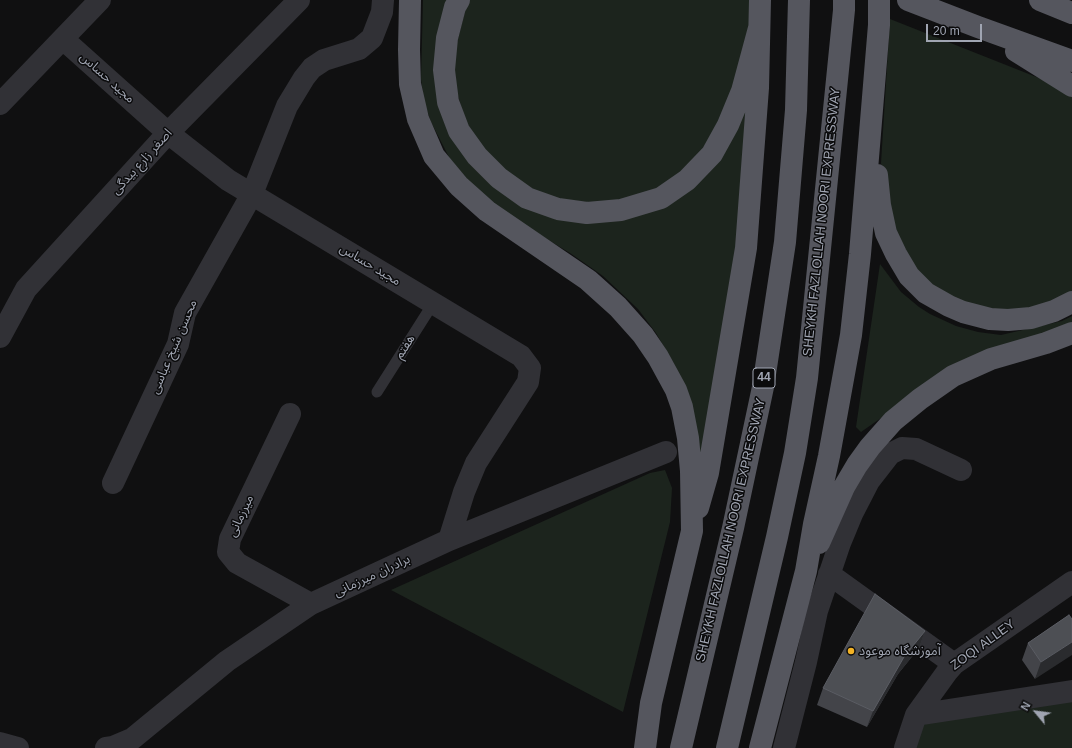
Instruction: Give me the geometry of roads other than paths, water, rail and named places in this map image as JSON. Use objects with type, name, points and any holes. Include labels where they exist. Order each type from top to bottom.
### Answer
[{"type":"highway","points":[[410,0],[410,84],[418,119],[434,156],[459,186],[487,211],[588,280],[618,307],[643,335],[654,351],[676,390],[682,407],[688,438],[691,471],[692,531]]},
{"type":"highway","points":[[459,0],[455,7],[446,38],[444,70],[448,102],[459,131],[477,156],[499,178],[528,198],[558,209],[587,213],[622,210],[661,198],[687,180],[712,154],[728,125],[742,91],[759,28]]},
{"type":"highway","points":[[645,748],[651,703],[692,531],[708,473],[746,248],[758,88],[760,0]]},
{"type":"highway","name":"SHEYKH FAZLOLLAH NOORI EXPRESSWAY","points":[[681,748],[733,528],[765,372],[785,242],[796,110],[799,0]]},
{"type":"highway","name":"SHEYKH FAZLOLLAH NOORI EXPRESSWAY","points":[[727,748],[777,537],[796,446],[806,378],[844,0]]},
{"type":"highway","points":[[760,748],[806,571],[814,524],[830,456],[851,335],[860,254],[879,25],[879,0]]},
{"type":"highway","points":[[1040,0],[1072,13]]},
{"type":"highway","points":[[916,3],[1072,61]]},
{"type":"highway","points":[[978,27],[1072,86]]},
{"type":"highway","points":[[870,133],[880,205],[886,233],[909,276],[926,293],[963,312],[1008,320],[1031,318],[1054,311],[1072,302]]},
{"type":"highway","points":[[806,571],[844,487],[856,465],[893,421],[920,398],[954,376],[991,359],[1046,343],[1072,333]]},
{"type":"street","points":[[3,95],[63,39],[100,0]]},
{"type":"street","name":"اصغر زارع بیدگی","points":[[0,337],[26,289],[168,133],[299,0]]},
{"type":"street","name":"محسن شیخ عباسی","points":[[113,483],[178,344],[185,313],[252,194],[287,106],[312,68],[324,60],[359,49],[372,38],[382,12],[383,0]]},
{"type":"street","name":"مجید حساس","points":[[63,39],[168,133],[228,180],[522,356],[530,368],[528,382],[476,464],[464,492],[449,540]]},
{"type":"street","name":"میرزمانی","points":[[290,414],[230,539],[228,552],[237,563],[311,604]]},
{"type":"street","points":[[784,748],[804,670],[817,610],[840,543],[869,481],[890,454],[902,448],[916,448],[961,470]]},
{"type":"street","name":"برادران میرزمانی","points":[[106,748],[132,740],[227,661],[311,604],[449,540],[666,452]]},
{"type":"street","points":[[829,574],[954,664]]},
{"type":"street","name":"ZOQI ALLEY","points":[[904,748],[916,715],[938,682],[954,664],[1072,582]]},
{"type":"street","points":[[916,715],[1072,691]]},
{"type":"street","points":[[0,743],[18,748]]},
{"type":"lane","name":"هفتم","points":[[376,392],[434,302]]},
{"type":"place","name":"آموزشگاه موعود","points":[[851,651]]}]
